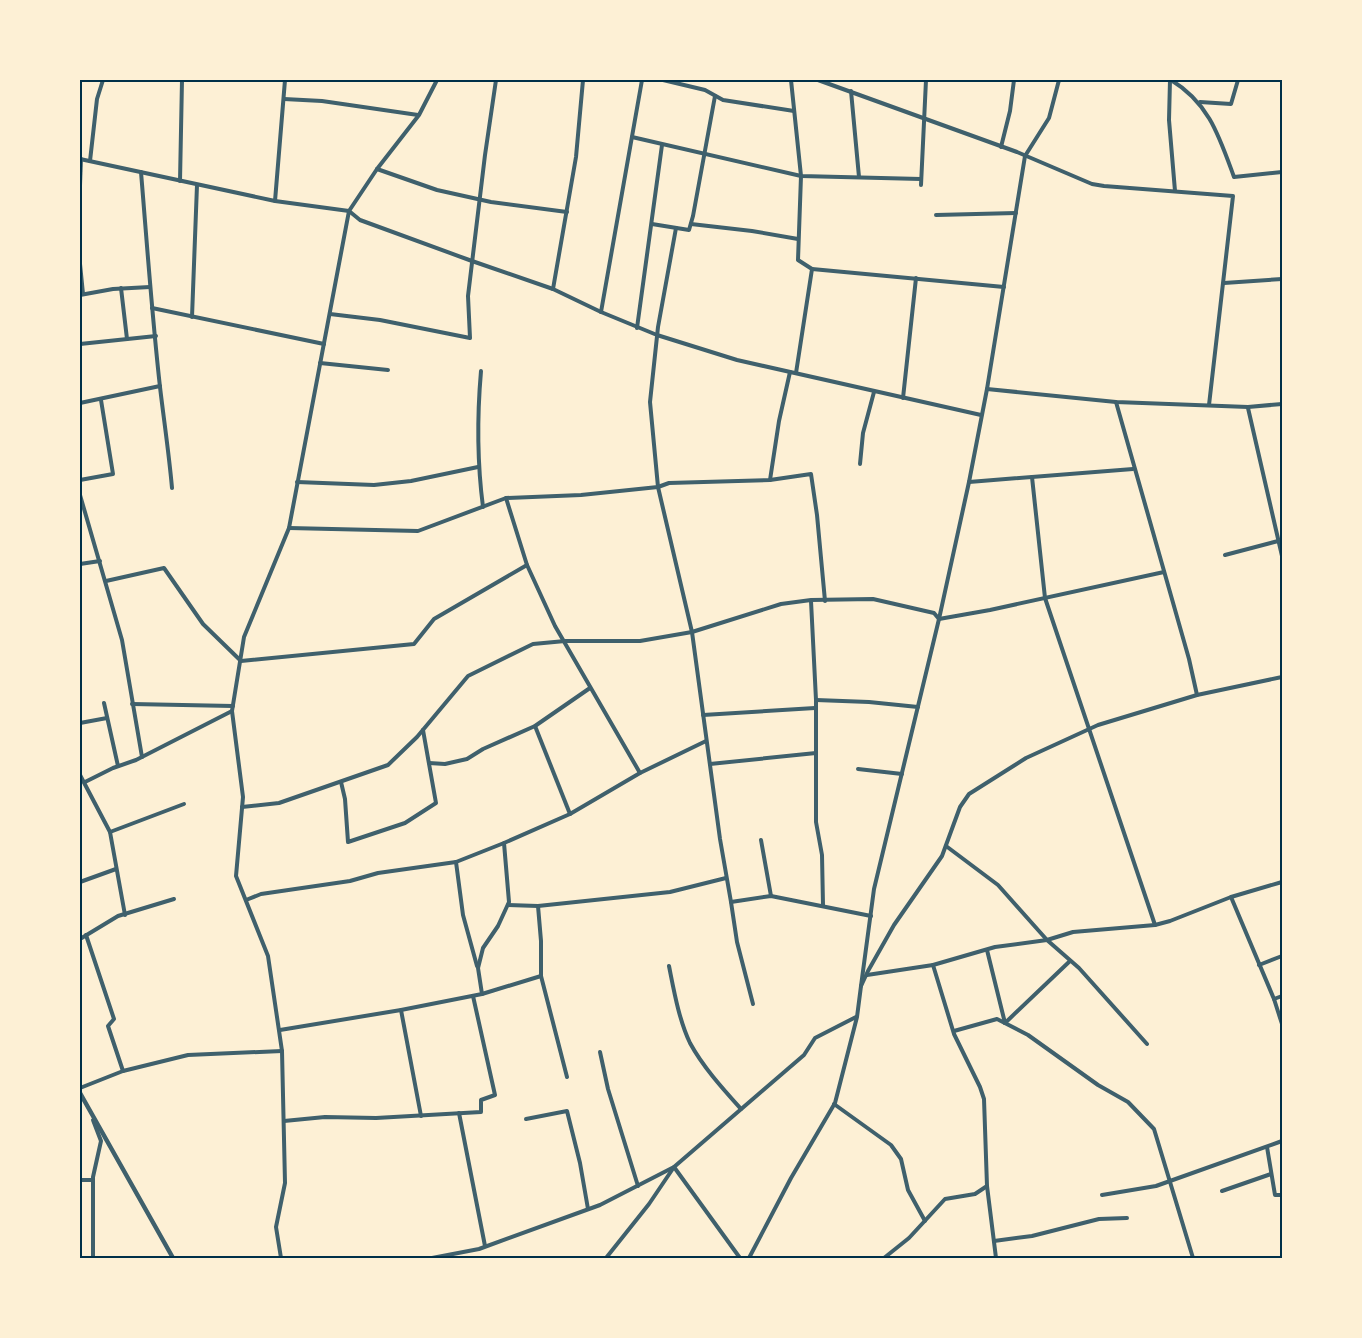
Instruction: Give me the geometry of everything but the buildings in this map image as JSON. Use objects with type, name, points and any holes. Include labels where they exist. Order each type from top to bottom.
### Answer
[{"type":"street","points":[[90,161],[96,99],[103,80]]},
{"type":"street","points":[[180,181],[182,80]]},
{"type":"street","points":[[275,201],[285,80]]},
{"type":"street","points":[[281,1258],[276,1227],[285,1183],[282,1051],[268,956],[236,876],[243,797],[232,711],[244,637],[289,528],[349,211],[377,169],[419,115],[437,80]]},
{"type":"street","points":[[330,314],[391,322],[470,338],[468,296],[496,80]]},
{"type":"street","points":[[553,288],[576,157],[584,80]]},
{"type":"street","points":[[601,312],[642,80]]},
{"type":"street","points":[[663,80],[705,90],[723,100],[794,111]]},
{"type":"street","points":[[791,80],[801,176],[798,260],[812,269],[1004,287]]},
{"type":"street","points":[[818,80],[923,117],[1092,184],[1233,196],[1209,405]]},
{"type":"street","points":[[921,185],[926,80]]},
{"type":"street","points":[[1001,147],[1010,111],[1014,80]]},
{"type":"street","points":[[749,1258],[791,1178],[834,1104],[857,1017],[874,889],[939,619],[969,482],[987,389],[1025,156],[1049,118],[1059,80]]},
{"type":"street","points":[[1175,191],[1169,120],[1170,80],[1185,88],[1199,102],[1212,122],[1234,177],[1282,172]]},
{"type":"street","points":[[1199,102],[1231,104],[1238,80]]},
{"type":"street","points":[[851,91],[859,177]]},
{"type":"street","points":[[652,224],[689,230],[715,96]]},
{"type":"street","points":[[284,99],[322,101],[419,115]]},
{"type":"street","points":[[632,137],[801,176],[921,179]]},
{"type":"street","points":[[637,328],[662,145]]},
{"type":"street","points":[[80,185],[80,159],[275,201],[349,211],[360,220],[553,288],[601,312],[657,335],[737,360],[981,415]]},
{"type":"street","points":[[377,169],[437,190],[480,200],[567,212]]},
{"type":"street","points":[[141,172],[150,287],[171,488]]},
{"type":"street","points":[[192,317],[197,185]]},
{"type":"street","points":[[936,215],[1016,213]]},
{"type":"street","points":[[691,224],[798,239]]},
{"type":"street","points":[[676,228],[657,335],[650,402],[658,487],[692,632],[726,878],[737,942],[753,1004]]},
{"type":"street","points":[[80,264],[81,295],[121,288],[150,287]]},
{"type":"street","points":[[796,374],[812,269]]},
{"type":"street","points":[[903,398],[916,278]]},
{"type":"street","points":[[1224,283],[1282,279]]},
{"type":"street","points":[[121,288],[127,339]]},
{"type":"street","points":[[152,308],[324,344]]},
{"type":"street","points":[[80,344],[156,336]]},
{"type":"street","points":[[320,363],[388,370]]},
{"type":"street","points":[[481,371],[478,467],[483,507]]},
{"type":"street","points":[[770,480],[779,421],[790,372]]},
{"type":"street","points":[[80,403],[160,386]]},
{"type":"street","points":[[987,389],[1116,402],[1248,408],[1282,404]]},
{"type":"street","points":[[860,464],[863,433],[874,392]]},
{"type":"street","points":[[80,480],[113,474],[101,400]]},
{"type":"street","points":[[1116,402],[1133,469],[1189,659],[1197,695]]},
{"type":"street","points":[[1248,408],[1281,540],[1282,556]]},
{"type":"street","points":[[297,482],[374,485],[411,481],[478,467]]},
{"type":"street","points":[[969,482],[1133,469]]},
{"type":"street","points":[[289,528],[418,531],[506,498],[580,495],[658,487],[669,483],[770,480],[811,474],[818,515],[825,601]]},
{"type":"street","points":[[1032,477],[1044,598],[1155,925]]},
{"type":"street","points":[[80,495],[122,640],[142,757]]},
{"type":"street","points":[[506,498],[527,565],[555,626],[640,773]]},
{"type":"street","points":[[1225,555],[1281,540]]},
{"type":"street","points":[[80,564],[100,561]]},
{"type":"street","points":[[106,581],[164,568],[203,624],[241,661],[414,644],[434,620],[527,565]]},
{"type":"street","points":[[939,619],[1164,572]]},
{"type":"street","points":[[242,807],[279,804],[388,765],[423,730],[468,676],[533,644],[565,641],[640,641],[692,632],[781,604],[811,600],[873,599],[934,613],[939,619]]},
{"type":"street","points":[[811,600],[816,700],[816,822],[822,855],[823,905]]},
{"type":"street","points":[[861,986],[894,925],[942,856],[960,807],[969,794],[1026,758],[1089,730],[1197,695],[1282,677]]},
{"type":"street","points":[[429,763],[459,762],[535,726],[591,688]]},
{"type":"street","points":[[816,700],[918,706]]},
{"type":"street","points":[[104,703],[118,766]]},
{"type":"street","points":[[132,704],[233,706]]},
{"type":"street","points":[[703,715],[815,708]]},
{"type":"street","points":[[85,782],[142,757],[232,711]]},
{"type":"street","points":[[80,723],[107,718]]},
{"type":"street","points":[[535,726],[570,814]]},
{"type":"street","points":[[341,782],[345,799],[348,842],[405,823],[436,803],[423,730]]},
{"type":"street","points":[[246,900],[261,894],[456,862],[570,814],[640,773],[706,741]]},
{"type":"street","points":[[710,764],[816,753]]},
{"type":"street","points":[[858,769],[902,774]]},
{"type":"street","points":[[80,775],[110,832],[125,915]]},
{"type":"street","points":[[110,832],[184,804]]},
{"type":"street","points":[[761,840],[771,896]]},
{"type":"street","points":[[478,968],[483,948],[498,926],[509,902],[504,843]]},
{"type":"street","points":[[946,846],[998,885],[1047,940],[1070,961],[1147,1044]]},
{"type":"street","points":[[456,862],[463,915],[478,968],[482,994]]},
{"type":"street","points":[[80,882],[116,869]]},
{"type":"street","points":[[508,905],[538,906],[670,892],[726,878]]},
{"type":"street","points":[[866,975],[933,965],[987,950],[1047,940],[1073,932],[1155,925],[1231,897],[1282,882]]},
{"type":"street","points":[[731,902],[771,896],[871,916]]},
{"type":"street","points":[[1231,897],[1274,999],[1282,1024]]},
{"type":"street","points":[[80,939],[118,916],[174,899]]},
{"type":"street","points":[[538,906],[541,976],[567,1077]]},
{"type":"street","points":[[86,935],[114,1019],[108,1026],[123,1071]]},
{"type":"street","points":[[987,950],[1005,1023]]},
{"type":"street","points":[[1259,966],[1282,956]]},
{"type":"street","points":[[1005,1023],[1070,961]]},
{"type":"street","points":[[933,965],[954,1031],[984,1100],[987,1186],[996,1258]]},
{"type":"street","points":[[669,966],[674,995],[690,1042],[717,1082],[741,1109]]},
{"type":"street","points":[[280,1030],[473,996],[541,976]]},
{"type":"street","points":[[284,1121],[325,1117],[376,1118],[481,1112],[480,1100],[495,1095],[473,996]]},
{"type":"street","points":[[1274,999],[1282,996]]},
{"type":"street","points":[[401,1010],[421,1116]]},
{"type":"street","points":[[432,1258],[485,1246],[588,1209],[674,1167],[804,1055],[815,1038],[857,1017]]},
{"type":"street","points":[[954,1031],[997,1019],[1028,1035],[1098,1085],[1128,1102],[1154,1129],[1193,1258]]},
{"type":"street","points":[[80,1088],[123,1071],[188,1055],[282,1051]]},
{"type":"street","points":[[600,1052],[608,1089],[638,1186]]},
{"type":"street","points":[[80,1094],[173,1258]]},
{"type":"street","points":[[834,1104],[891,1145],[902,1159],[908,1190],[925,1221]]},
{"type":"street","points":[[90,1111],[101,1141],[93,1180],[93,1258]]},
{"type":"street","points":[[525,1119],[567,1111],[580,1163],[588,1209]]},
{"type":"street","points":[[459,1113],[485,1246]]},
{"type":"street","points":[[1102,1195],[1156,1186],[1282,1141]]},
{"type":"street","points":[[1267,1147],[1275,1195],[1282,1195]]},
{"type":"street","points":[[606,1258],[649,1204],[674,1167]]},
{"type":"street","points":[[674,1167],[740,1258]]},
{"type":"street","points":[[1222,1191],[1271,1174]]},
{"type":"street","points":[[80,1180],[93,1180]]},
{"type":"street","points":[[884,1258],[909,1238],[945,1199],[975,1194],[987,1186]]},
{"type":"street","points":[[994,1241],[1032,1236],[1099,1219],[1127,1218]]}]
